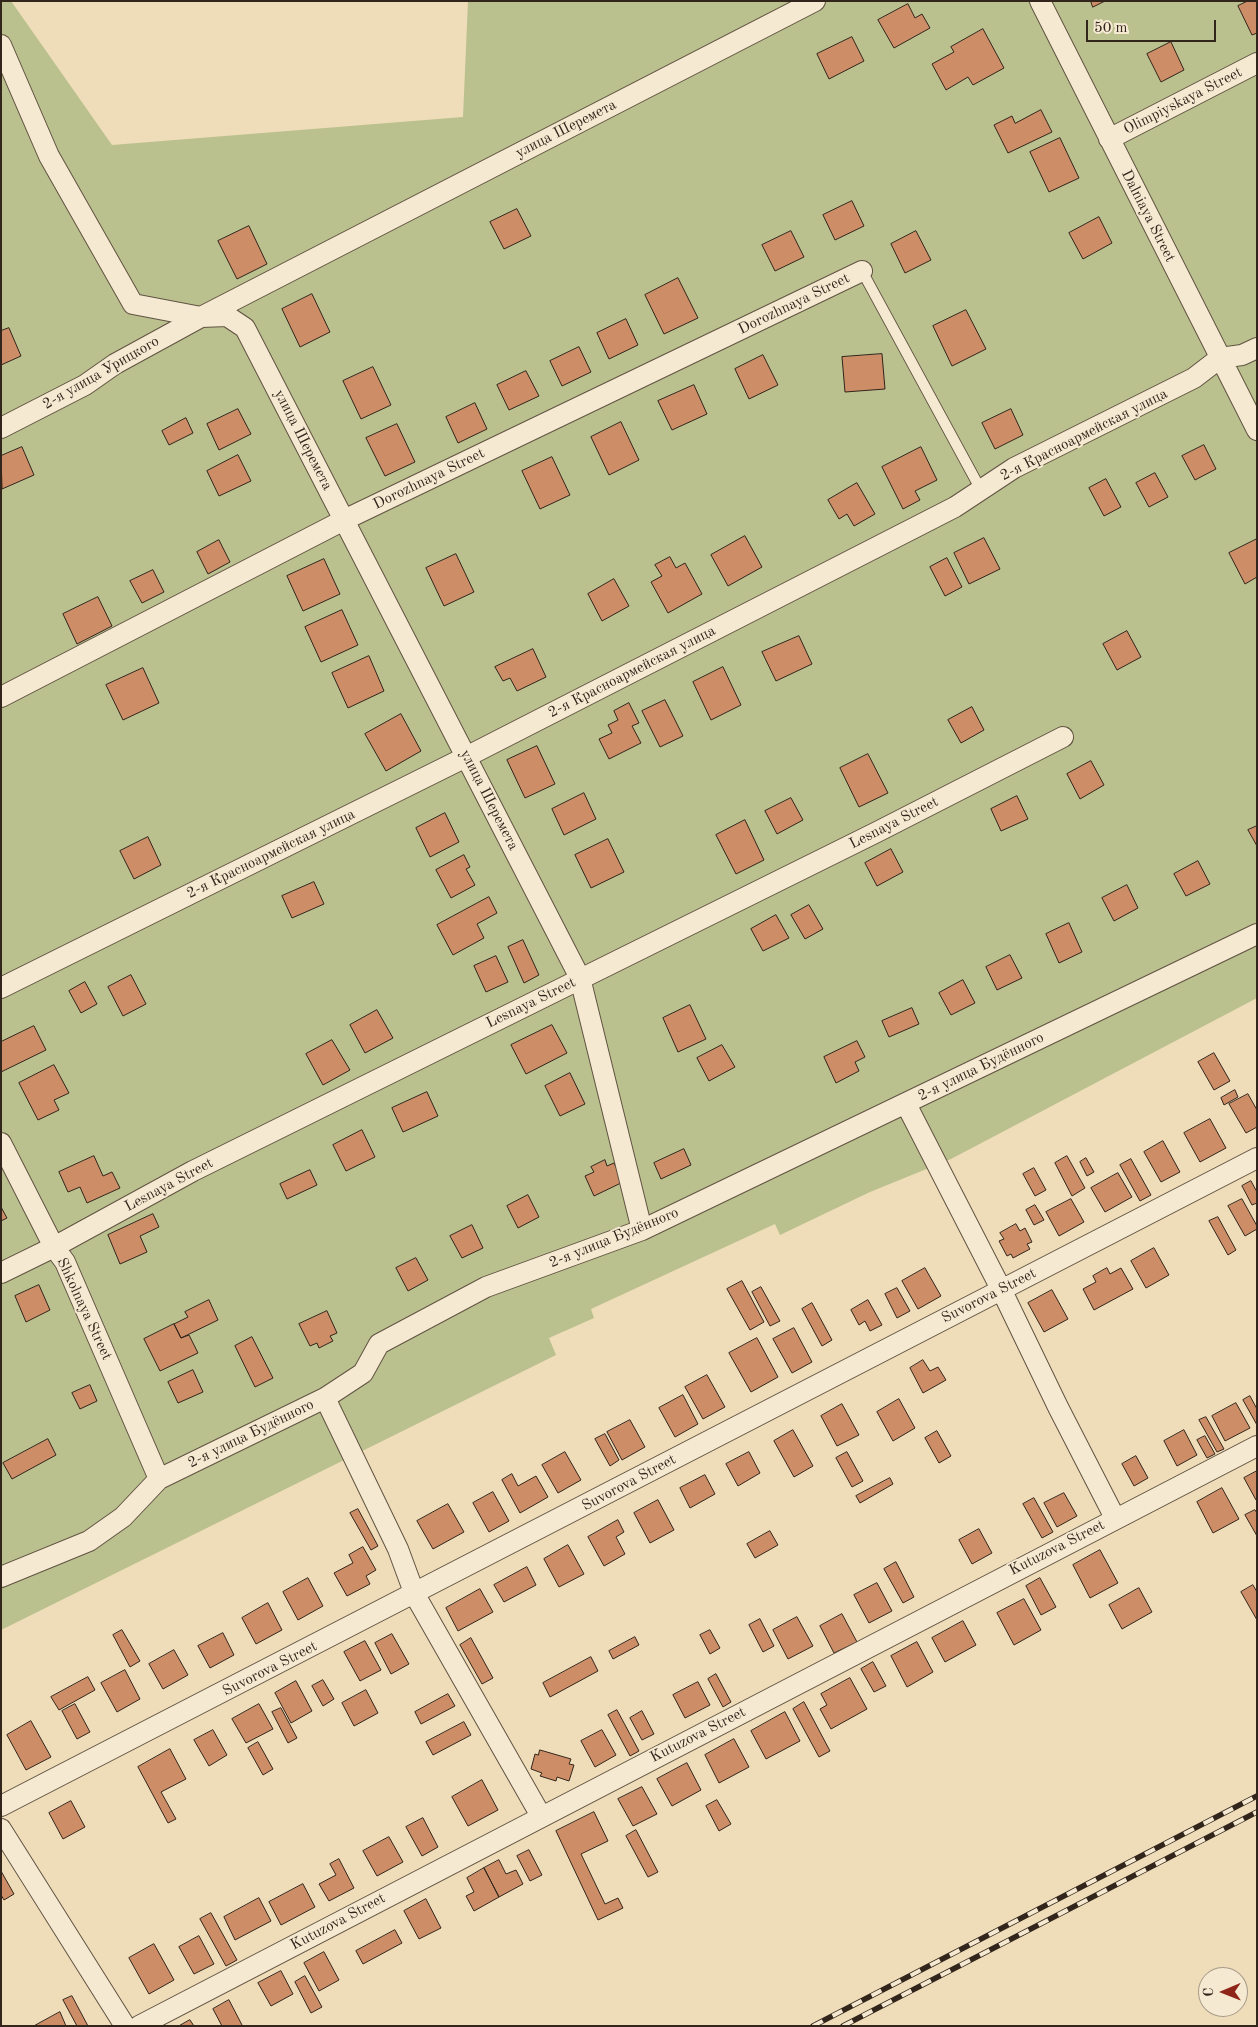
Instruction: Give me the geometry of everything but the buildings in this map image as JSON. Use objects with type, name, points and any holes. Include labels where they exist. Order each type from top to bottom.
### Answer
[{"type":"street","name":"улица Шеремета","points":[[201,317],[815,1]]},
{"type":"street","name":"Dalniaya Street","points":[[1040,1],[1257,430]]},
{"type":"street","points":[[1,44],[49,156],[133,304],[201,317]]},
{"type":"street","name":"Olimpiyskaya Street","points":[[1109,139],[1257,63]]},
{"type":"street","name":"Dorozhnaya Street","points":[[1,697],[344,520],[862,271]]},
{"type":"street","name":"улица Шеремета","points":[[201,317],[227,316],[245,328],[580,978],[642,1230]]},
{"type":"street","name":"2-я улица Урицкого","points":[[1,428],[85,385],[115,364],[201,317]]},
{"type":"street","name":"2-я Красноармейская улица","points":[[1,988],[466,756],[946,511],[1014,468],[1194,378],[1220,358],[1242,355],[1257,348]]},
{"type":"street","name":"Lesnaya Street","points":[[1,1273],[54,1247],[193,1171],[868,837],[1063,738]]},
{"type":"street","name":"2-я улица Будённого","points":[[1,1577],[89,1541],[123,1517],[159,1479],[325,1398],[364,1373],[379,1344],[486,1287],[642,1230],[1257,934]]},
{"type":"street","points":[[906,1104],[1002,1289],[1058,1407],[1115,1518]]},
{"type":"street","name":"Shkolnaya Street","points":[[1,1143],[54,1247],[65,1262],[159,1479]]},
{"type":"street","name":"Suvorova Street","points":[[1,1806],[415,1595],[1257,1158]]},
{"type":"street","points":[[325,1398],[398,1549],[415,1595],[541,1816]]},
{"type":"street","name":"Kutuzova Street","points":[[140,2026],[541,1816],[1257,1446]]},
{"type":"street","points":[[1,1829],[125,2026]]},
{"type":"lane","points":[[862,271],[981,490]]},
{"type":"green space","points":[[1,1],[11,1],[112,145],[463,117],[468,1],[1257,1],[1257,998],[951,1159],[870,1192],[780,1235],[775,1224],[591,1309],[594,1318],[549,1338],[556,1355],[1,1630]]},
{"type":"railway","points":[[813,2026],[1257,1796]]},
{"type":"railway","points":[[843,2026],[1257,1812]]}]
